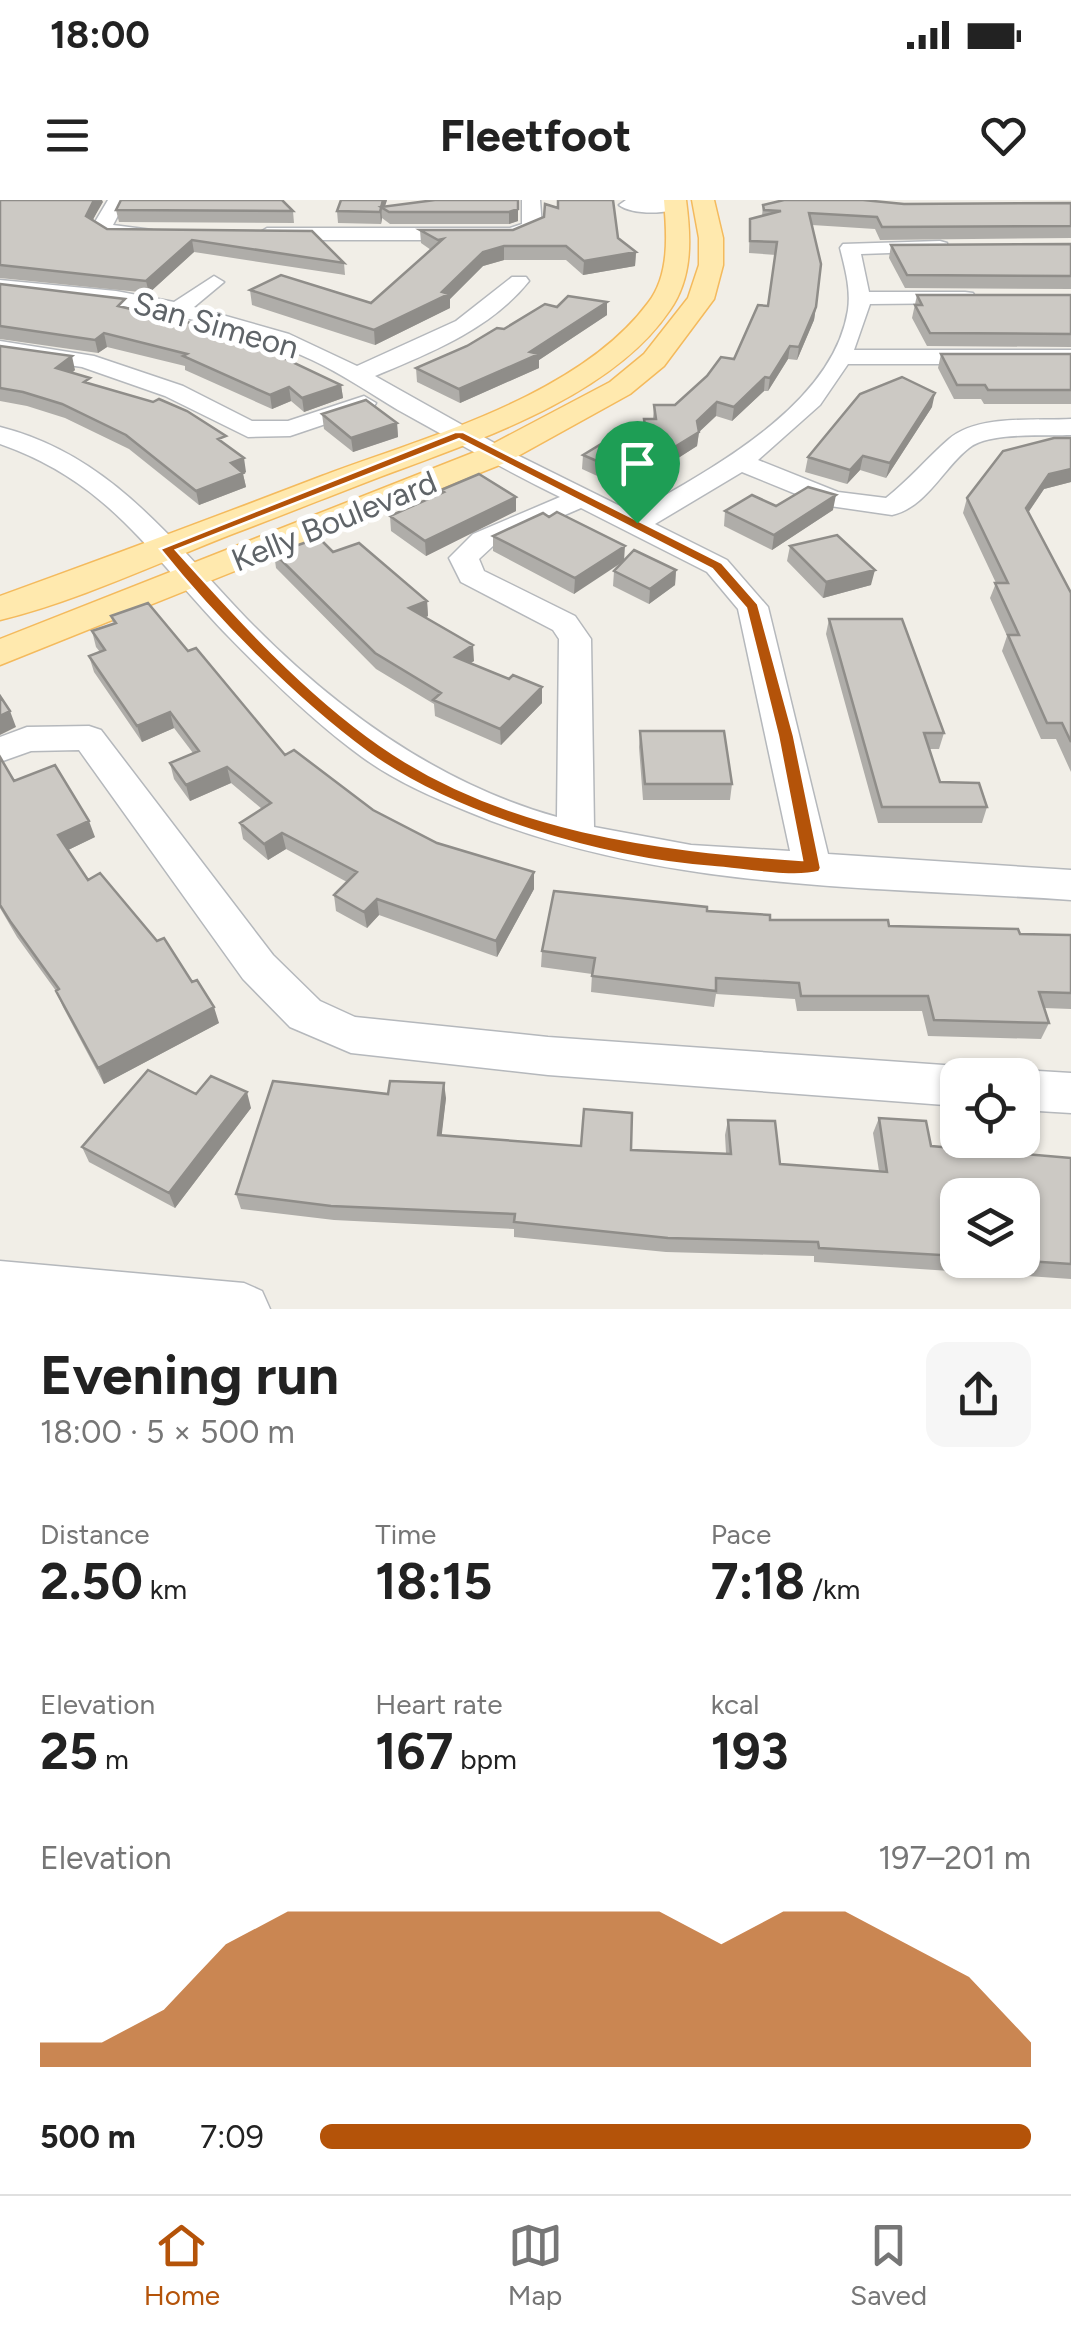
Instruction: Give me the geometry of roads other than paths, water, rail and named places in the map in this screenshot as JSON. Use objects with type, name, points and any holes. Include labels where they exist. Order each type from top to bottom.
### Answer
[{"type":"main road","points":[[675,202],[704,202]]},
{"type":"main road","name":"Kelly Boulevard","points":[[0,608],[167,549],[459,434],[592,368],[644,326],[660,306],[678,261],[675,202]]},
{"type":"main road","name":"Kelly Boulevard","points":[[0,653],[496,455],[620,388],[674,336],[701,299],[711,265],[704,202]]},
{"type":"street","points":[[117,200],[104,222],[105,230],[157,234]]},
{"type":"street","points":[[253,234],[512,234],[532,227],[531,200]]},
{"type":"street","points":[[630,230],[628,202],[675,202]]},
{"type":"street","points":[[637,523],[740,462],[795,420],[842,357],[859,298],[850,248],[968,247]]},
{"type":"street","points":[[358,375],[470,326],[519,281]]},
{"type":"street","points":[[178,309],[214,282]]},
{"type":"street","name":"San Simeon","points":[[0,286],[116,296],[178,309],[281,339],[358,375],[496,455],[717,566],[753,607],[786,736],[812,868]]},
{"type":"street","points":[[859,298],[980,298]]},
{"type":"street","points":[[0,348],[86,361],[174,391],[248,429],[290,428],[389,395]]},
{"type":"street","points":[[842,357],[1071,357]]},
{"type":"street","points":[[740,462],[833,499],[892,507],[927,479],[960,442],[980,432],[1071,427]]},
{"type":"street","points":[[0,435],[50,453],[95,480],[134,514],[249,638],[373,748],[428,780],[528,822],[576,836],[691,859],[1071,885]]},
{"type":"street","points":[[576,836],[575,639],[564,623],[471,576],[464,558],[484,540],[584,497]]},
{"type":"street","points":[[0,750],[27,739],[88,738],[258,967],[305,1014],[350,1035],[548,1056],[940,1085]]},
{"type":"street","points":[[1040,1091],[1071,1094]]},
{"type":"street","points":[[0,1286],[244,1309]]}]
